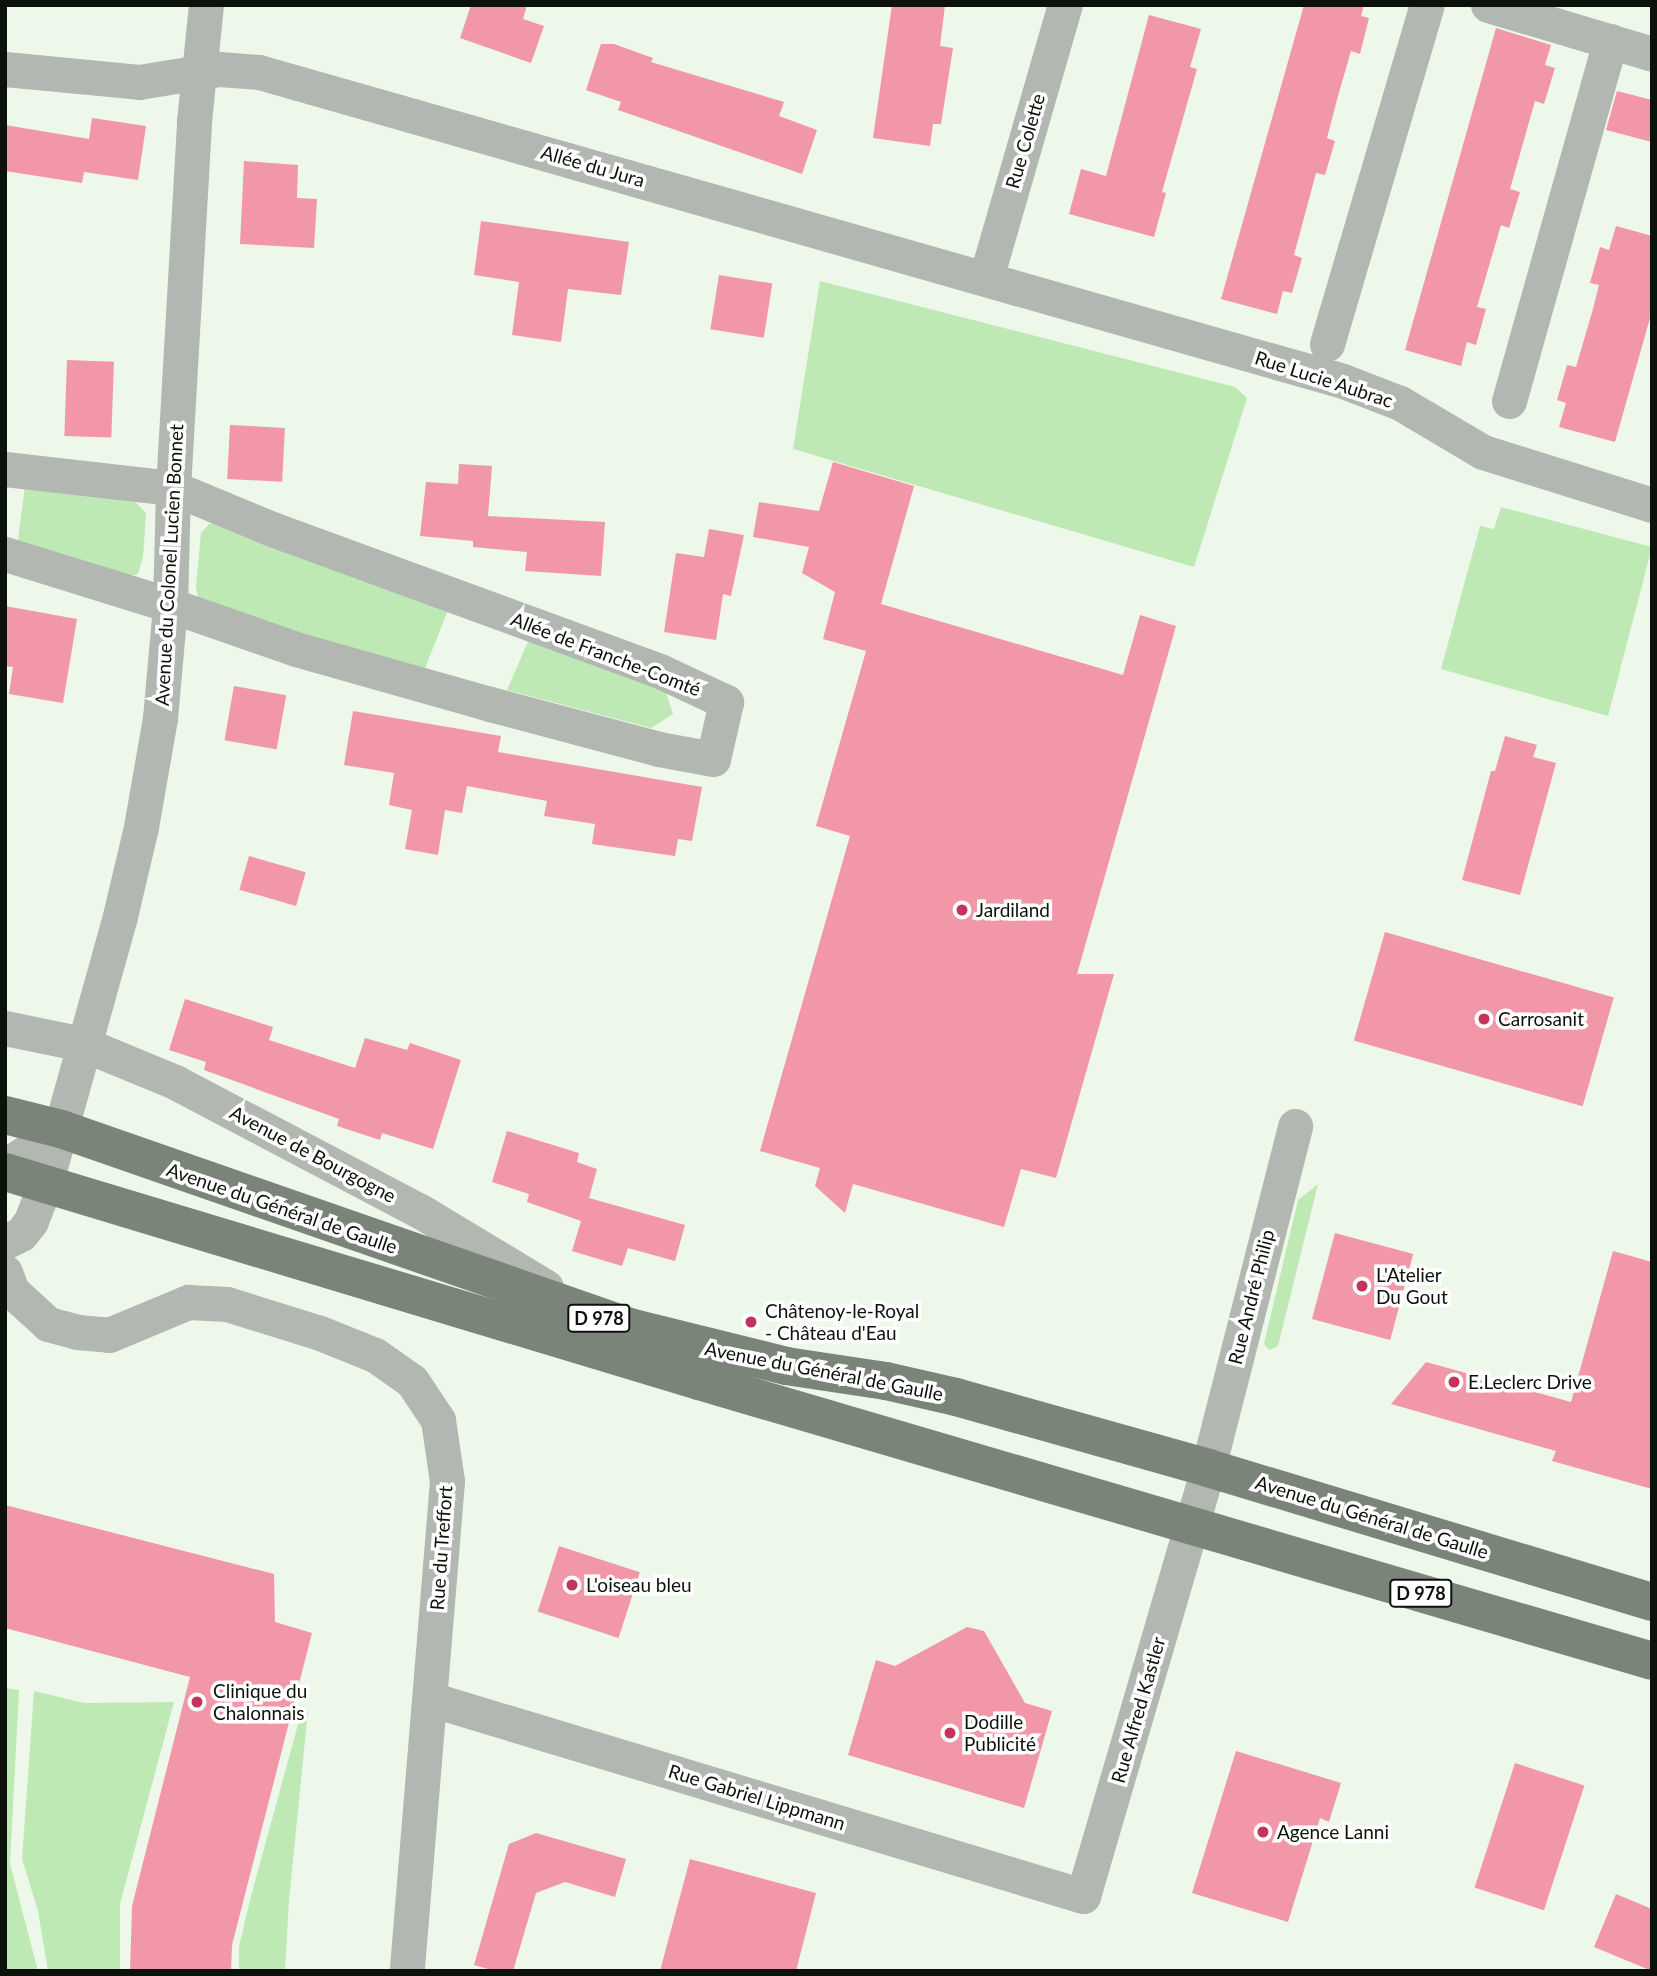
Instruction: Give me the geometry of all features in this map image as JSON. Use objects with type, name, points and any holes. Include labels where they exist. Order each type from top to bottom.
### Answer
[{"type":"main road","name":"Avenue du Général de Gaulle","points":[[5,1115],[61,1129],[604,1320],[759,1360],[956,1397],[1208,1468],[1652,1602]]},
{"type":"main road","name":"Avenue du Général de Gaulle","points":[[5,1172],[1652,1661]]},
{"type":"street","name":"Avenue du Colonel Lucien Bonnet","points":[[5,1242],[21,1234],[31,1221],[45,1185],[120,916],[141,827],[160,718],[170,605],[173,488],[197,73],[206,5]]},
{"type":"street","name":"Rue Colette","points":[[986,278],[1065,5]]},
{"type":"street","points":[[1327,344],[1427,5]]},
{"type":"street","points":[[1488,5],[1652,54]]},
{"type":"street","points":[[1509,401],[1610,41]]},
{"type":"street","name":"Allée du Jura","points":[[5,69],[139,82],[219,69],[259,72],[986,278]]},
{"type":"street","name":"Rue Lucie Aubrac","points":[[986,278],[1376,392],[1483,452],[1652,505]]},
{"type":"street","name":"Allée de Franche-Comté","points":[[5,469],[173,488],[272,529],[662,672],[726,702],[713,759],[659,748],[430,688],[296,649],[170,605],[5,554]]},
{"type":"street","name":"Avenue de Bourgogne","points":[[5,1028],[83,1044],[175,1082],[359,1179],[604,1320]]},
{"type":"street","name":"Rue André Philip","points":[[1191,1524],[1208,1468],[1295,1126]]},
{"type":"street","points":[[5,1166],[61,1129]]},
{"type":"street","name":"Rue du Treffort","points":[[5,1272],[12,1292],[48,1324],[77,1332],[109,1335],[142,1324],[188,1301],[227,1304],[320,1333],[375,1355],[412,1381],[438,1420],[447,1481],[407,1971]]},
{"type":"street","name":"Rue Alfred Kastler","points":[[1083,1896],[1191,1524]]},
{"type":"street","name":"Rue Gabriel Lippmann","points":[[430,1699],[1083,1896]]},
{"type":"green space","points":[[820,281],[1235,387],[1247,398],[1194,567],[793,449]]},
{"type":"green space","points":[[25,486],[135,502],[146,513],[143,557],[138,574],[118,580],[17,547]]},
{"type":"green space","points":[[1501,507],[1652,547],[1608,716],[1441,669],[1480,526],[1494,529]]},
{"type":"green space","points":[[224,523],[450,605],[424,671],[199,603],[196,587],[201,533],[209,524]]},
{"type":"green space","points":[[530,637],[664,686],[673,714],[651,728],[507,690]]},
{"type":"green space","points":[[1318,1184],[1278,1346],[1269,1350],[1264,1344],[1298,1200]]},
{"type":"green space","points":[[5,1688],[19,1690],[10,1864],[38,1971],[5,1971]]},
{"type":"green space","points":[[34,1691],[84,1703],[174,1702],[120,1904],[120,1971],[48,1971],[38,1911],[22,1859]]},
{"type":"green space","points":[[303,1706],[308,1710],[289,1900],[285,1971],[239,1971],[239,1947],[250,1900]]},
{"type":"building","points":[[471,5],[527,5],[523,19],[544,26],[531,63],[460,38]]},
{"type":"building","points":[[892,5],[945,5],[940,46],[953,48],[941,124],[933,124],[930,146],[873,138]]},
{"type":"building","points":[[1304,5],[1364,5],[1361,16],[1369,18],[1360,54],[1351,51],[1338,96],[1327,138],[1335,141],[1325,175],[1316,173],[1294,255],[1302,258],[1292,293],[1283,291],[1277,314],[1221,299]]},
{"type":"building","points":[[1149,15],[1201,29],[1190,67],[1197,69],[1162,192],[1166,193],[1154,237],[1069,214],[1081,169],[1106,176]]},
{"type":"building","points":[[1496,28],[1551,45],[1545,65],[1555,68],[1544,104],[1535,101],[1510,189],[1520,192],[1509,228],[1501,225],[1477,307],[1486,309],[1476,345],[1467,342],[1461,366],[1405,350]]},
{"type":"building","points":[[601,44],[614,44],[653,58],[651,62],[784,102],[779,116],[817,130],[802,174],[618,110],[621,102],[586,90]]},
{"type":"building","points":[[1617,91],[1652,100],[1652,142],[1606,130]]},
{"type":"building","points":[[92,118],[146,126],[138,180],[84,172],[82,183],[5,171],[5,125],[89,139]]},
{"type":"building","points":[[244,161],[298,165],[297,198],[317,199],[314,248],[240,244]]},
{"type":"building","points":[[481,221],[629,242],[621,295],[568,289],[561,342],[512,335],[519,282],[474,275]]},
{"type":"building","points":[[1616,226],[1652,236],[1652,311],[1615,442],[1559,427],[1566,403],[1557,400],[1567,365],[1576,367],[1593,309],[1599,285],[1590,283],[1600,247],[1609,250]]},
{"type":"building","points":[[719,275],[772,283],[764,338],[710,329]]},
{"type":"building","points":[[67,360],[114,362],[111,438],[64,436]]},
{"type":"building","points":[[230,425],[285,428],[282,482],[227,479]]},
{"type":"building","name":"Jardiland","points":[[833,462],[914,486],[881,604],[1123,675],[1140,615],[1176,626],[1077,974],[1114,974],[1056,1178],[1021,1169],[1004,1227],[853,1184],[845,1213],[815,1186],[820,1168],[760,1151],[850,836],[816,826],[866,651],[823,639],[835,592],[802,573],[809,547],[753,537],[759,502],[819,511]]},
{"type":"building","points":[[459,464],[492,466],[488,516],[605,522],[601,576],[525,571],[527,552],[473,547],[473,541],[420,536],[426,482],[458,484]]},
{"type":"building","points":[[709,529],[744,535],[731,596],[723,594],[716,640],[664,632],[676,553],[704,557]]},
{"type":"building","points":[[5,606],[77,619],[63,703],[9,694],[13,667],[5,666]]},
{"type":"building","points":[[234,686],[286,695],[277,749],[224,740]]},
{"type":"building","points":[[353,711],[501,736],[498,752],[702,787],[692,841],[678,839],[675,856],[592,844],[595,824],[544,816],[547,801],[467,786],[462,813],[445,810],[438,855],[405,849],[412,810],[389,805],[394,773],[344,765]]},
{"type":"building","points":[[1505,736],[1537,745],[1533,757],[1556,763],[1520,895],[1462,880],[1491,771],[1495,771]]},
{"type":"building","points":[[249,856],[306,872],[296,906],[239,890]]},
{"type":"building","name":"Carrosanit","points":[[1385,932],[1614,998],[1583,1106],[1354,1041]]},
{"type":"building","points":[[185,999],[273,1027],[269,1040],[355,1068],[365,1038],[407,1050],[410,1043],[461,1060],[433,1149],[382,1133],[380,1140],[337,1126],[339,1119],[204,1070],[206,1062],[169,1050]]},
{"type":"building","points":[[507,1131],[579,1153],[577,1162],[597,1169],[589,1198],[685,1225],[675,1261],[628,1248],[622,1266],[572,1251],[581,1221],[527,1202],[529,1194],[492,1182]]},
{"type":"building","name":"L'Atelier Du Gout","points":[[1335,1233],[1413,1254],[1390,1340],[1312,1319]]},
{"type":"building","name":"E.Leclerc Drive","points":[[1613,1251],[1652,1262],[1652,1489],[1552,1461],[1556,1451],[1391,1404],[1426,1362],[1571,1402]]},
{"type":"building","points":[[5,1505],[274,1574],[275,1622],[312,1633],[232,1945],[231,1971],[130,1971],[132,1906],[190,1677],[5,1628]]},
{"type":"building","points":[[559,1546],[640,1572],[619,1638],[538,1612]]},
{"type":"building","name":"Dodille Publicité","points":[[967,1627],[984,1631],[1025,1703],[1052,1711],[1024,1808],[848,1755],[876,1660],[895,1666]]},
{"type":"building","name":"Agence Lanni","points":[[1236,1751],[1341,1783],[1329,1822],[1320,1818],[1288,1922],[1192,1893]]},
{"type":"building","points":[[1515,1763],[1584,1786],[1544,1910],[1475,1888]]},
{"type":"building","points":[[536,1833],[626,1859],[615,1897],[565,1882],[536,1893],[513,1971],[495,1971],[474,1965],[509,1844]]},
{"type":"building","points":[[690,1859],[816,1893],[796,1971],[660,1971]]},
{"type":"building","points":[[1616,1894],[1652,1909],[1652,1971],[1594,1947]]},
{"type":"place","name":"Jardiland","points":[[962,910]]},
{"type":"place","name":"Carrosanit","points":[[1484,1019]]},
{"type":"place","name":"L'Atelier Du Gout","points":[[1362,1286]]},
{"type":"place","name":"Châtenoy-le-Royal - Château d'Eau","points":[[751,1322]]},
{"type":"place","name":"E.Leclerc Drive","points":[[1454,1382]]},
{"type":"place","name":"L'oiseau bleu","points":[[572,1585]]},
{"type":"place","name":"Clinique du Chalonnais","points":[[197,1702]]},
{"type":"place","name":"Dodille Publicité","points":[[950,1733]]},
{"type":"place","name":"Agence Lanni","points":[[1263,1832]]}]
